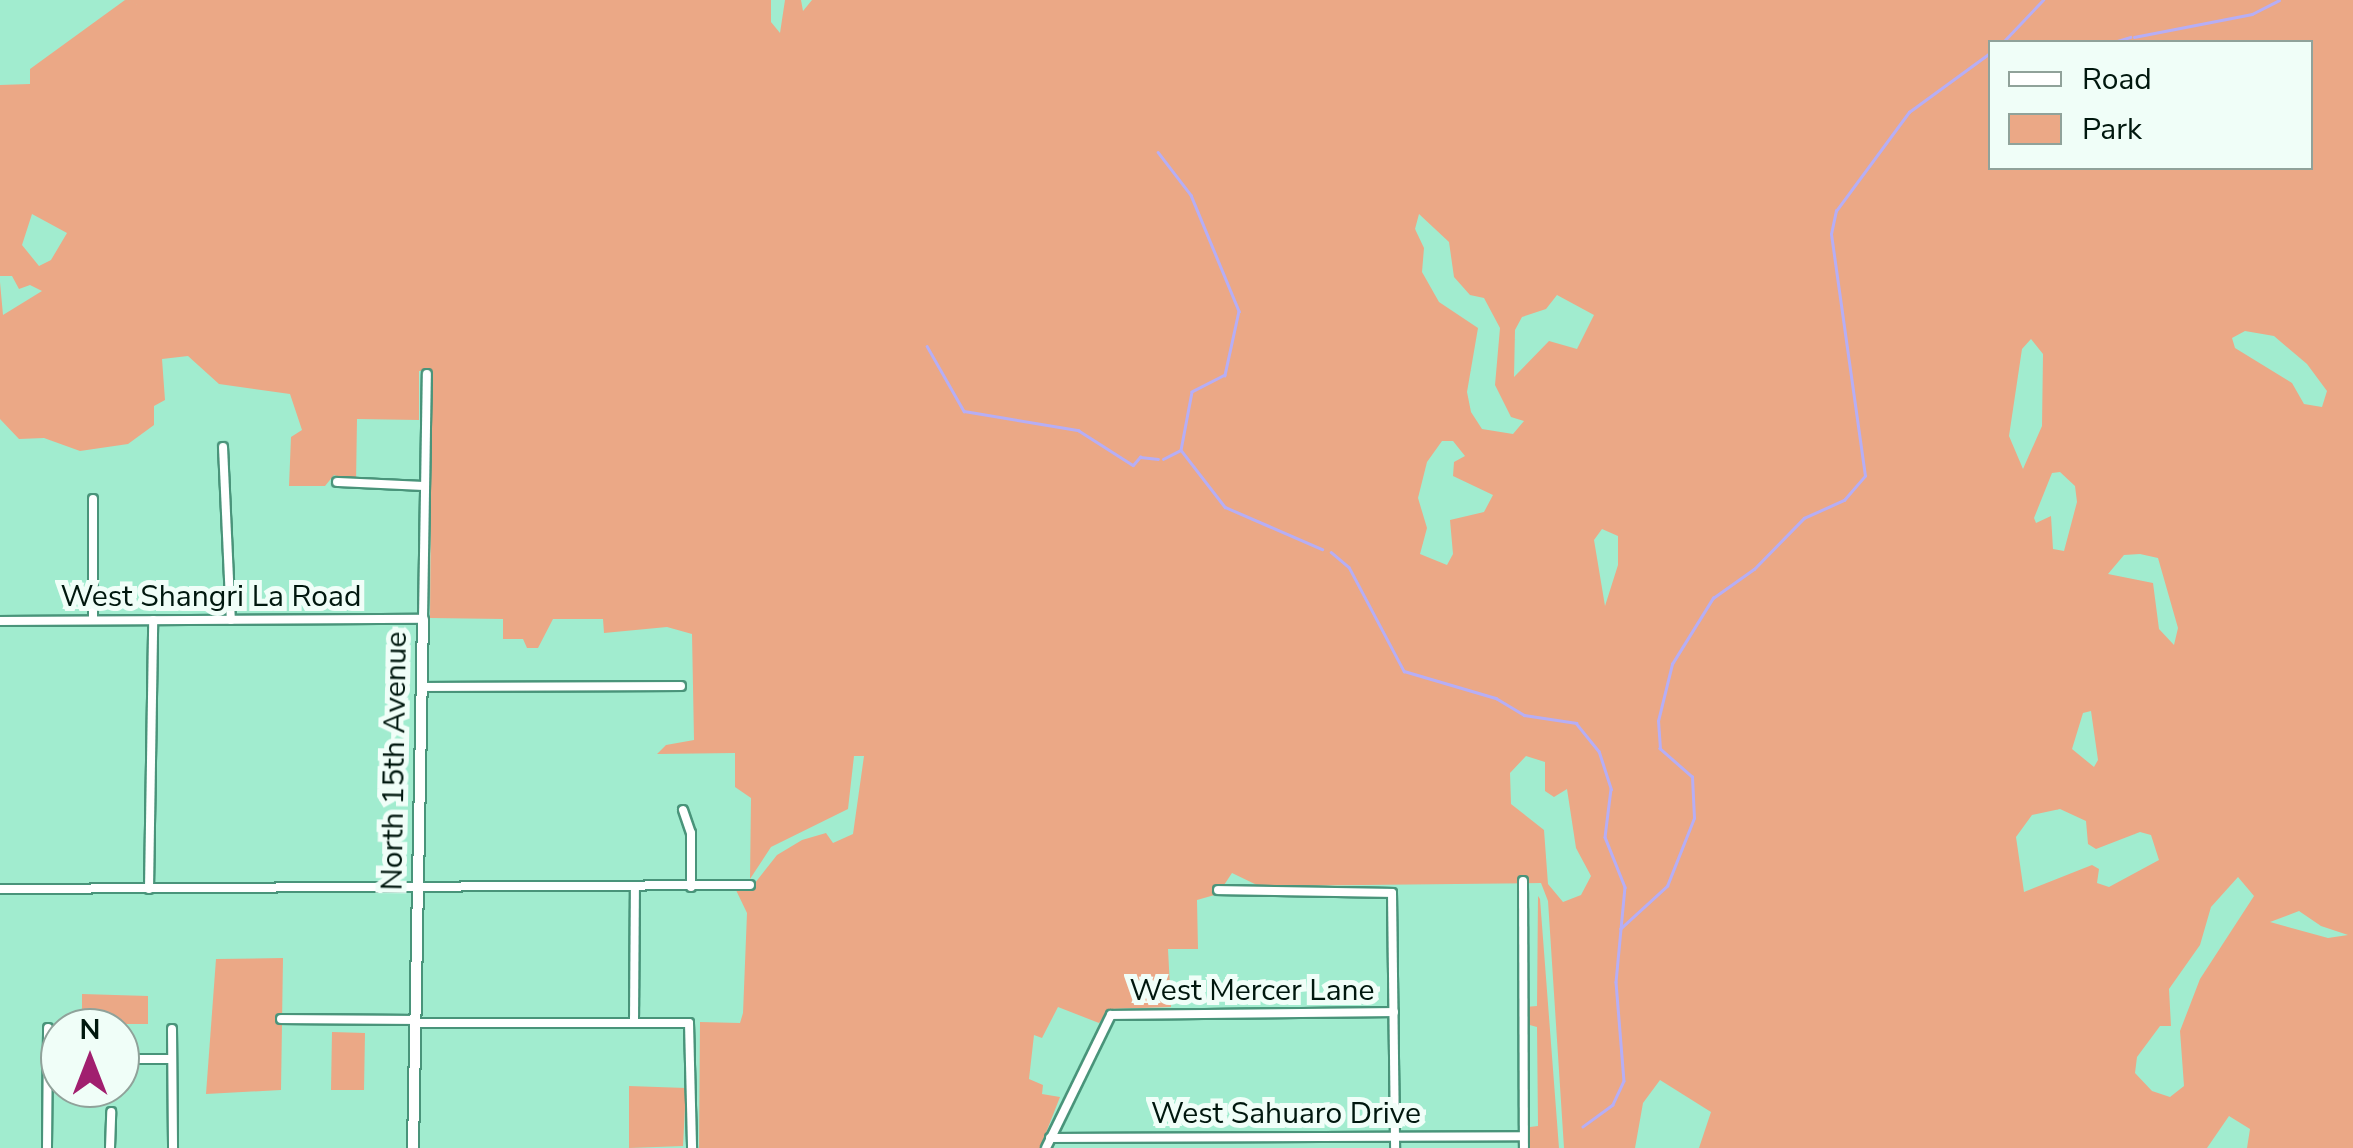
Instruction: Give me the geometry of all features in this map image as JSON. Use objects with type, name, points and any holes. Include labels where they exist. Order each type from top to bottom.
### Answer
[{"type":"street","name":"North 15th Avenue","points":[[413,1148],[427,374]]},
{"type":"street","points":[[224,447],[232,620]]},
{"type":"street","points":[[337,482],[424,486]]},
{"type":"street","points":[[92,620],[94,499]]},
{"type":"street","name":"West Shangri La Road","points":[[0,620],[423,619]]},
{"type":"street","points":[[149,889],[153,620]]},
{"type":"street","points":[[422,688],[681,686]]},
{"type":"street","points":[[683,810],[691,832],[691,887]]},
{"type":"street","points":[[1523,881],[1524,1148]]},
{"type":"street","points":[[0,889],[750,885]]},
{"type":"street","points":[[634,1022],[636,887]]},
{"type":"street","points":[[1218,890],[1392,893],[1395,1148]]},
{"type":"street","name":"West Mercer Lane","points":[[1050,1138],[1110,1015],[1394,1012]]},
{"type":"street","points":[[282,1019],[690,1023],[692,1148]]},
{"type":"street","points":[[172,1029],[173,1148]]},
{"type":"street","points":[[140,1059],[172,1058]]},
{"type":"street","points":[[48,1108],[48,1148]]},
{"type":"street","points":[[110,1148],[111,1112]]},
{"type":"street","name":"West Sahuaro Drive","points":[[1050,1138],[1523,1136]]},
{"type":"street","points":[[1046,1148],[1050,1138]]},
{"type":"green space","points":[[125,0],[771,0],[771,22],[780,33],[785,0],[801,0],[803,11],[812,0],[2353,0],[2353,1148],[2247,1148],[2250,1129],[2229,1116],[2207,1148],[1699,1148],[1711,1112],[1660,1080],[1643,1103],[1635,1148],[1564,1148],[1548,901],[1541,883],[1259,886],[1232,873],[1218,894],[1197,900],[1198,949],[1168,949],[1171,1007],[1110,1009],[1099,1023],[1058,1007],[1042,1038],[1034,1035],[1029,1079],[1043,1085],[1042,1094],[1060,1097],[1040,1148],[699,1148],[700,1022],[740,1023],[743,1013],[747,913],[735,888],[751,888],[777,855],[802,840],[826,833],[833,843],[853,834],[864,756],[854,756],[848,809],[771,847],[750,879],[751,798],[735,787],[735,753],[657,754],[666,745],[694,740],[692,634],[667,627],[604,633],[603,619],[553,619],[538,648],[527,648],[523,639],[503,639],[503,619],[430,618],[432,371],[419,371],[419,420],[357,419],[356,483],[334,475],[325,486],[289,486],[291,437],[302,430],[290,394],[219,384],[188,356],[162,359],[165,400],[154,406],[154,425],[128,444],[80,451],[44,438],[19,439],[0,419],[0,282],[3,315],[42,291],[30,285],[19,289],[12,276],[0,276],[0,85],[30,84],[30,69]],"holes":[[[32,214],[67,233],[51,260],[39,266],[22,245]],[[1419,214],[1449,242],[1454,277],[1470,295],[1484,298],[1500,328],[1495,385],[1511,417],[1524,421],[1513,434],[1482,429],[1471,412],[1467,392],[1478,328],[1439,302],[1422,272],[1424,248],[1415,229]],[[1557,295],[1594,315],[1577,349],[1549,341],[1514,377],[1515,330],[1522,317],[1546,309]],[[2245,331],[2274,336],[2307,364],[2327,391],[2322,407],[2304,404],[2292,383],[2235,348],[2232,338]],[[2031,339],[2043,354],[2042,426],[2023,469],[2009,436],[2022,349]],[[1442,441],[1453,441],[1465,456],[1454,462],[1453,476],[1493,495],[1484,512],[1450,520],[1453,554],[1447,565],[1420,554],[1427,528],[1418,498],[1427,462]],[[2060,472],[2075,486],[2077,502],[2064,551],[2053,549],[2051,516],[2036,523],[2034,518],[2052,473]],[[1602,529],[1618,536],[1618,565],[1605,606],[1594,540]],[[2124,555],[2158,558],[2178,628],[2174,645],[2159,629],[2153,583],[2108,574]],[[2091,711],[2098,760],[2094,767],[2072,749],[2083,713]],[[1526,756],[1545,762],[1545,791],[1554,797],[1567,789],[1576,848],[1591,876],[1581,895],[1563,902],[1548,884],[1544,830],[1511,804],[1510,773]],[[2060,809],[2086,821],[2088,844],[2096,849],[2140,832],[2151,835],[2159,860],[2109,887],[2097,883],[2099,869],[2092,865],[2024,892],[2016,837],[2032,815]],[[2238,877],[2254,896],[2200,979],[2180,1031],[2184,1086],[2170,1097],[2152,1091],[2135,1073],[2137,1057],[2160,1026],[2171,1026],[2169,989],[2200,945],[2211,907]],[[2299,911],[2321,926],[2348,935],[2328,938],[2270,922]]]},
{"type":"green space","points":[[1538,896],[1559,1148],[1530,1148],[1530,1127],[1538,1126],[1537,1027],[1526,1024],[1525,1007],[1537,1006]]},
{"type":"green space","points":[[283,958],[281,1090],[206,1094],[216,959]]},
{"type":"green space","points":[[82,994],[148,996],[148,1024],[140,1024],[140,1008],[82,1008]]},
{"type":"green space","points":[[332,1032],[365,1033],[364,1090],[331,1090]]},
{"type":"green space","points":[[629,1086],[686,1088],[683,1146],[629,1148]]},
{"type":"waterway","points":[[2005,40],[2043,0]]},
{"type":"waterway","points":[[2134,37],[2252,14],[2279,0]]},
{"type":"waterway","points":[[2120,40],[2130,37]]},
{"type":"waterway","points":[[1620,929],[1667,886],[1694,818],[1692,777],[1660,749],[1658,721],[1672,664],[1713,598],[1754,569],[1804,518],[1844,500],[1865,476],[1831,234],[1836,211],[1909,112],[1988,54]]},
{"type":"waterway","points":[[1158,152],[1191,195],[1239,311],[1225,375],[1192,392],[1181,450],[1225,507],[1322,549]]},
{"type":"waterway","points":[[927,346],[964,411],[1078,430],[1133,465],[1140,457],[1158,459]]},
{"type":"waterway","points":[[1163,459],[1179,451]]},
{"type":"waterway","points":[[1331,552],[1349,567],[1404,671],[1496,698],[1524,715],[1576,723],[1599,751],[1611,789],[1605,837],[1625,887],[1616,982],[1624,1081],[1613,1105],[1583,1127]]}]
